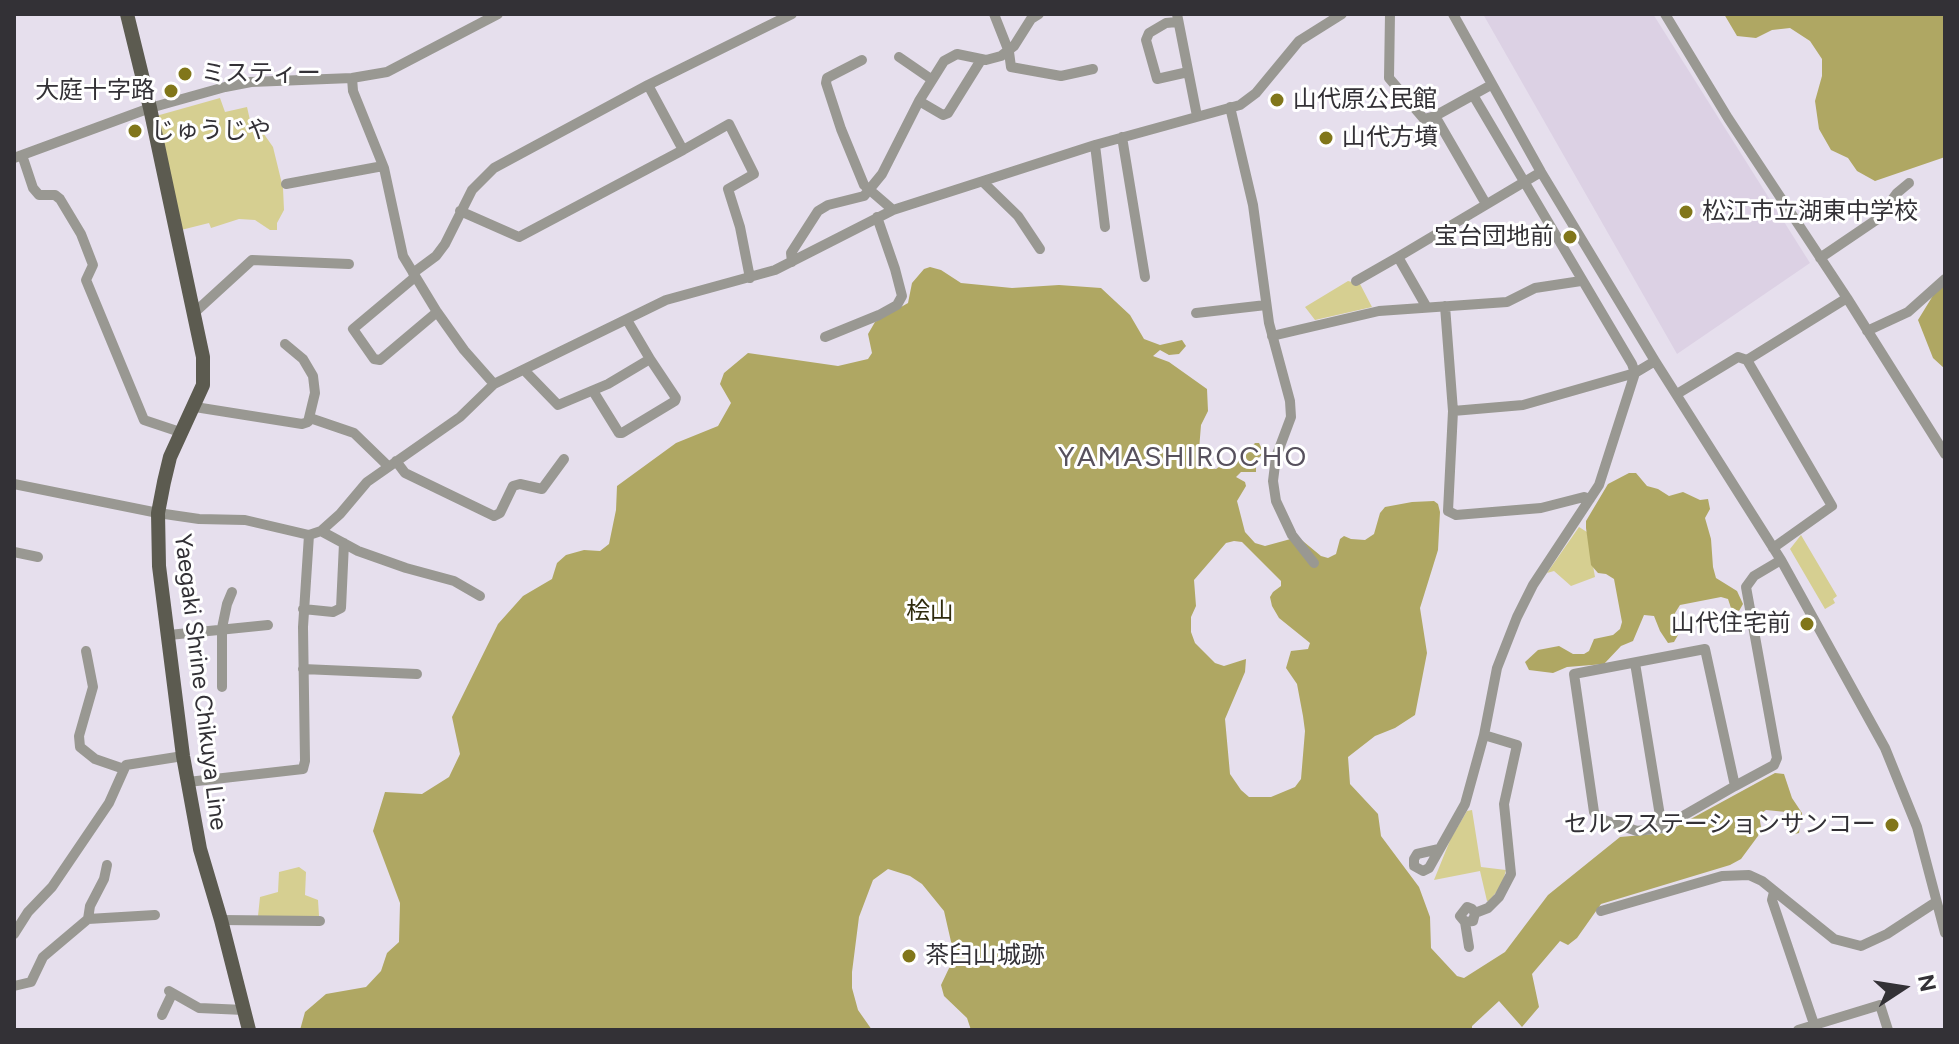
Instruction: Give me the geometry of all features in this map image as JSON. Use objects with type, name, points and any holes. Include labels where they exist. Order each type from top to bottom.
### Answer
[{"type":"main road","name":"Yaegaki Shrine Chikuya Line","points":[[127,14],[150,108],[204,372],[195,407],[170,457],[158,513],[159,566],[183,756],[200,849],[249,1030]]},
{"type":"street","points":[[180,432],[144,420],[86,280],[93,265],[81,234],[60,199],[55,195],[39,195],[33,188],[18,157],[150,108],[225,87],[251,82],[352,78],[387,72],[498,14]]},
{"type":"street","points":[[437,312],[380,360],[374,359],[353,329],[436,256],[472,190],[494,168],[648,85],[792,14]]},
{"type":"street","points":[[994,14],[1009,52],[1011,67],[1061,76],[1093,69]]},
{"type":"street","points":[[792,262],[791,253],[818,211],[828,205],[860,198],[869,190],[893,155],[919,101],[944,61],[961,55],[981,60],[998,58],[1009,52],[1031,19],[1039,14]]},
{"type":"street","points":[[14,484],[158,513],[199,519],[245,520],[309,535],[321,531],[367,482],[460,417],[494,384],[680,295],[750,278],[792,262],[893,210],[1095,145],[1240,105],[1253,97],[1299,41],[1342,14]]},
{"type":"street","points":[[1390,14],[1389,78],[1424,119],[1491,85]]},
{"type":"street","points":[[1453,14],[1541,172],[1655,361],[1781,560],[1885,748],[1917,827],[1945,933]]},
{"type":"street","points":[[1665,14],[1728,118],[1945,454]]},
{"type":"street","points":[[1188,72],[1157,79],[1146,40],[1149,33],[1177,18],[1197,116]]},
{"type":"street","points":[[899,57],[931,79]]},
{"type":"street","points":[[862,60],[827,78],[826,83],[864,185],[893,210]]},
{"type":"street","points":[[919,101],[943,115],[948,113],[981,60]]},
{"type":"street","points":[[352,78],[353,91],[383,166],[403,256],[464,350],[494,384]]},
{"type":"street","points":[[648,85],[683,150]]},
{"type":"street","points":[[1439,849],[1465,804],[1484,735],[1497,668],[1517,617],[1533,585],[1599,485],[1635,373],[1473,95]]},
{"type":"street","points":[[1230,107],[1253,205],[1272,336],[1290,401],[1291,417],[1276,457],[1273,481],[1276,501],[1292,535],[1314,563]]},
{"type":"street","points":[[1435,116],[1486,204]]},
{"type":"street","points":[[460,211],[519,237],[729,124],[754,174],[728,189],[740,227],[750,278]]},
{"type":"street","points":[[1122,137],[1145,277]]},
{"type":"street","points":[[1095,145],[1105,227]]},
{"type":"street","points":[[286,184],[383,166]]},
{"type":"street","points":[[1356,281],[1541,172]]},
{"type":"street","points":[[983,182],[1018,216],[1040,249]]},
{"type":"street","points":[[1820,258],[1879,218],[1897,193],[1909,183]]},
{"type":"street","points":[[825,337],[879,315],[897,305],[902,296],[877,217]]},
{"type":"street","points":[[1398,257],[1426,306]]},
{"type":"street","points":[[194,313],[252,260],[349,264]]},
{"type":"street","points":[[1867,331],[1908,312],[1945,279]]},
{"type":"street","points":[[1272,336],[1379,311],[1507,302],[1535,288],[1581,281]]},
{"type":"street","points":[[1747,360],[1847,298]]},
{"type":"street","points":[[1196,313],[1266,305]]},
{"type":"street","points":[[1445,306],[1453,411],[1448,511],[1456,515],[1541,508],[1584,497],[1590,499]]},
{"type":"street","points":[[593,391],[619,433],[675,401],[627,320]]},
{"type":"street","points":[[195,407],[302,424],[308,422],[315,393],[313,376],[303,359],[285,344]]},
{"type":"street","points":[[1677,394],[1738,357],[1747,360],[1832,506],[1773,548]]},
{"type":"street","points":[[524,370],[558,405],[593,391],[650,359]]},
{"type":"street","points":[[1453,411],[1523,405],[1635,373],[1655,361]]},
{"type":"street","points":[[310,418],[354,433],[405,473],[494,516],[500,513],[513,486],[543,489],[564,459]]},
{"type":"street","points":[[321,531],[374,558],[454,581],[480,596]]},
{"type":"street","points":[[188,782],[303,769],[303,609],[309,535]]},
{"type":"street","points":[[303,609],[333,612],[341,608],[344,543]]},
{"type":"street","points":[[14,552],[38,557]]},
{"type":"street","points":[[1735,786],[1705,649],[1574,674],[1594,812],[1598,818],[1637,831],[1662,828],[1774,765],[1777,758],[1746,587],[1754,576],[1781,560]]},
{"type":"street","points":[[222,687],[222,628],[232,592]]},
{"type":"street","points":[[169,635],[268,625]]},
{"type":"street","points":[[86,651],[93,687],[79,736],[80,747],[95,759],[124,769]]},
{"type":"street","points":[[1635,663],[1662,828]]},
{"type":"street","points":[[303,669],[417,674]]},
{"type":"street","points":[[1469,947],[1465,922],[1460,916],[1463,909],[1471,908],[1475,913],[1488,908],[1499,897],[1511,874],[1504,804],[1517,745],[1484,735]]},
{"type":"street","points":[[14,934],[80,847],[116,792],[124,769],[130,763],[183,756]]},
{"type":"street","points":[[14,986],[31,982],[43,957],[88,919],[107,865]]},
{"type":"street","points":[[1601,911],[1671,889],[1733,875],[1749,875],[1762,881],[1834,939],[1861,946],[1887,934],[1936,902]]},
{"type":"street","points":[[1774,892],[1772,900],[1815,1028]]},
{"type":"street","points":[[14,912],[28,912]]},
{"type":"street","points":[[88,919],[155,915]]},
{"type":"street","points":[[221,920],[320,921]]},
{"type":"street","points":[[162,1015],[171,992],[199,1008],[244,1010]]},
{"type":"street","points":[[1798,1030],[1815,1028],[1880,1005],[1888,1030]]},
{"type":"shaded area","name":"松江市立湖東中学校","points":[[1483,14],[1653,14],[1810,263],[1677,354]]},
{"type":"shaded area","points":[[220,98],[225,112],[247,107],[252,129],[259,127],[273,147],[283,188],[284,210],[277,230],[270,230],[255,220],[239,219],[211,228],[209,223],[181,230],[156,116]]},
{"type":"shaded area","points":[[1348,281],[1360,284],[1372,307],[1315,320],[1305,307]]},
{"type":"shaded area","points":[[1579,527],[1587,532],[1595,577],[1571,586],[1554,571],[1547,573]]},
{"type":"shaded area","points":[[1801,535],[1837,596],[1833,599],[1835,603],[1825,609],[1790,549]]},
{"type":"shaded area","points":[[1472,810],[1481,867],[1506,870],[1502,885],[1489,901],[1480,871],[1434,880],[1451,838],[1467,811]]},
{"type":"shaded area","points":[[299,867],[306,872],[305,895],[318,900],[319,916],[258,916],[260,897],[278,892],[279,872]]},
{"type":"green space","points":[[1724,14],[1945,14],[1945,157],[1875,181],[1857,171],[1848,158],[1831,150],[1819,129],[1815,101],[1822,76],[1822,59],[1810,41],[1790,28],[1772,30],[1756,38],[1737,36]]},
{"type":"green space","name":"桧山","points":[[924,269],[941,270],[961,283],[1012,288],[1059,285],[1101,288],[1130,315],[1144,339],[1160,345],[1182,340],[1186,346],[1179,354],[1169,355],[1160,350],[1153,356],[1169,362],[1207,389],[1208,411],[1201,425],[1198,462],[1201,467],[1216,469],[1232,458],[1242,457],[1255,443],[1261,447],[1262,455],[1256,460],[1256,472],[1241,472],[1236,477],[1245,482],[1246,486],[1237,501],[1245,532],[1255,543],[1265,546],[1298,537],[1328,558],[1336,554],[1340,539],[1344,536],[1365,540],[1374,534],[1385,507],[1412,502],[1434,501],[1438,504],[1438,550],[1420,608],[1427,653],[1415,715],[1375,736],[1348,757],[1350,784],[1378,814],[1381,836],[1419,887],[1430,917],[1431,948],[1457,976],[1464,978],[1505,952],[1548,895],[1620,837],[1665,833],[1775,773],[1784,774],[1792,798],[1802,813],[1799,833],[1795,834],[1790,828],[1786,812],[1766,810],[1759,815],[1761,827],[1758,836],[1741,859],[1601,904],[1577,938],[1568,945],[1560,941],[1532,974],[1539,1007],[1522,1027],[1499,1001],[1472,1026],[1472,1030],[971,1030],[967,1018],[944,996],[941,985],[951,964],[952,946],[944,911],[922,884],[910,876],[888,869],[873,880],[859,917],[852,972],[852,988],[858,1010],[872,1030],[300,1030],[305,1012],[326,994],[366,987],[381,971],[387,953],[399,942],[400,903],[373,831],[385,792],[422,794],[449,777],[460,754],[452,717],[498,624],[523,596],[552,579],[557,563],[566,555],[584,550],[600,551],[609,544],[617,486],[676,443],[718,426],[731,403],[720,384],[724,373],[748,353],[838,366],[868,359],[872,353],[868,334],[875,322],[908,303],[912,283]],"holes":[[[1242,542],[1281,581],[1281,586],[1270,597],[1279,618],[1310,643],[1308,649],[1291,651],[1286,668],[1297,684],[1303,716],[1305,731],[1301,779],[1295,787],[1271,797],[1249,797],[1230,774],[1225,719],[1245,672],[1246,659],[1224,666],[1215,663],[1195,643],[1191,632],[1191,617],[1196,606],[1194,580],[1226,543]]]},
{"type":"green space","points":[[1945,284],[1945,369],[1933,358],[1918,320],[1937,289]]},
{"type":"green space","points":[[1629,473],[1636,473],[1647,486],[1669,496],[1683,492],[1700,500],[1708,499],[1710,509],[1705,518],[1716,578],[1737,591],[1743,604],[1739,611],[1731,608],[1728,599],[1721,597],[1680,605],[1675,613],[1678,635],[1674,642],[1668,643],[1654,616],[1644,615],[1633,641],[1621,646],[1604,664],[1567,667],[1553,673],[1529,670],[1525,662],[1538,650],[1559,646],[1573,654],[1584,654],[1589,651],[1594,639],[1613,635],[1620,629],[1622,622],[1614,579],[1598,573],[1591,565],[1586,521],[1608,484]]},
{"type":"place","name":"ミスティー","points":[[185,74]]},
{"type":"place","name":"大庭十字路","points":[[171,91]]},
{"type":"place","name":"山代原公民館","points":[[1277,100]]},
{"type":"place","name":"じゅうじや","points":[[135,131]]},
{"type":"place","name":"山代方墳","points":[[1326,138]]},
{"type":"place","name":"松江市立湖東中学校","points":[[1686,212]]},
{"type":"place","name":"宝台団地前","points":[[1570,237]]},
{"type":"place","name":"山代住宅前","points":[[1807,624]]},
{"type":"place","name":"セルフステーションサンコー","points":[[1892,825]]},
{"type":"place","name":"茶臼山城跡","points":[[909,956]]},
{"type":"district","name":"YAMASHIROCHO","points":[[1183,458]]}]
